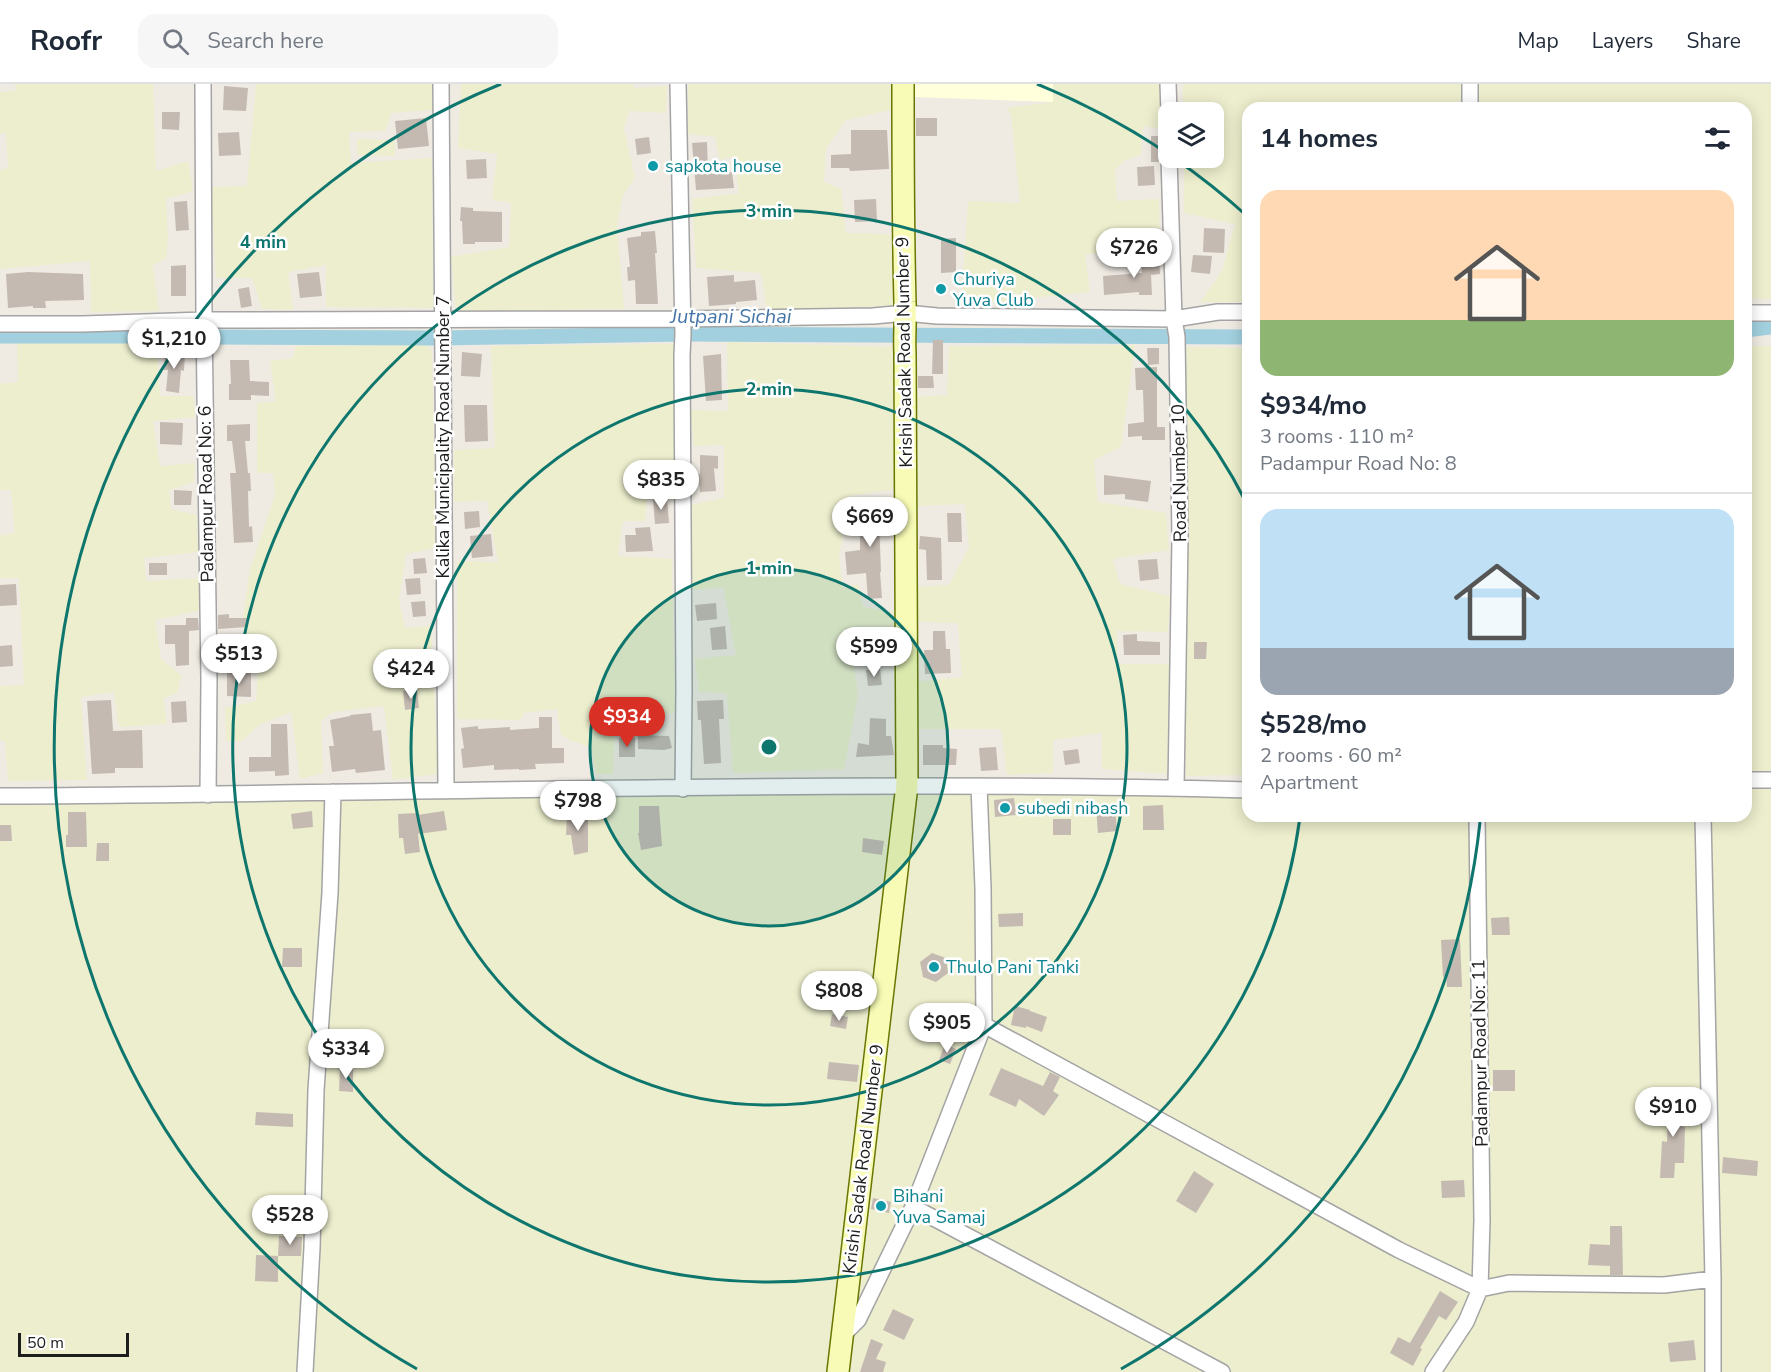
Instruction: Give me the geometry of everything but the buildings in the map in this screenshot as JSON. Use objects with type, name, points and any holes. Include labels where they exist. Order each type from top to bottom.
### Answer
[{"type":"street","name":"Padampur Road No: 6","points":[[203,84],[209,679],[208,795]]},
{"type":"street","name":"Kalika Municipality Road Number 7","points":[[441,84],[446,791]]},
{"type":"street","points":[[678,84],[682,319],[683,789]]},
{"type":"street","name":"Krishi Sadak Road Number 9","points":[[838,1372],[907,785],[903,84]]},
{"type":"street","points":[[1168,84],[1168,102]]},
{"type":"street","points":[[1470,84],[1470,102]]},
{"type":"street","name":"Road Number 10","points":[[1169,168],[1174,319],[1177,337],[1180,538],[1176,788]]},
{"type":"street","points":[[0,324],[204,320],[682,319],[873,316],[906,313],[937,316],[1174,319],[1218,312],[1242,312]]},
{"type":"street","points":[[1752,313],[1771,312]]},
{"type":"street","points":[[1752,780],[1771,780]]},
{"type":"street","points":[[0,796],[907,785],[1242,790]]},
{"type":"street","points":[[843,1335],[858,1320],[913,1207],[984,1025],[980,786]]},
{"type":"street","points":[[305,1372],[312,1248],[316,1090],[330,893],[333,792]]},
{"type":"street","name":"Padampur Road No: 11","points":[[1477,822],[1482,1221],[1480,1289]]},
{"type":"street","points":[[1703,822],[1713,1372]]},
{"type":"street","points":[[984,1025],[1399,1250],[1480,1289],[1509,1283],[1664,1285],[1713,1279]]},
{"type":"street","points":[[913,1207],[1222,1372]]},
{"type":"street","points":[[1433,1372],[1466,1322],[1480,1289]]},
{"type":"shaded area","points":[[15,84],[153,84],[156,171],[188,161],[193,191],[166,199],[168,238],[166,258],[153,265],[159,311],[91,312],[90,261],[0,269],[0,170],[8,168],[6,133],[0,134],[0,92],[16,91]]},
{"type":"shaded area","points":[[256,84],[432,84],[433,110],[391,113],[386,131],[349,132],[351,163],[432,158],[433,308],[326,307],[326,265],[288,272],[293,310],[262,309],[252,278],[216,278],[211,187],[247,186]]},
{"type":"shaded area","points":[[461,84],[634,84],[634,88],[667,86],[666,113],[629,111],[624,128],[635,178],[623,195],[617,227],[624,309],[456,311],[451,257],[509,247],[511,203],[492,200],[497,154],[458,148]]},
{"type":"shaded area","points":[[688,84],[896,84],[896,109],[846,120],[826,149],[824,182],[841,189],[846,233],[892,234],[895,306],[767,310],[761,273],[696,268],[692,199],[739,193],[734,156],[720,160],[715,137],[688,134]]},
{"type":"shaded area","points":[[915,84],[1053,84],[1053,102],[915,97]]},
{"type":"shaded area","points":[[1053,84],[1162,84],[1162,102],[1158,102],[1158,128],[1143,126],[1141,155],[1125,160],[1115,170],[1117,201],[1159,199],[1160,244],[1085,255],[1090,292],[961,306],[968,201],[1020,203],[1011,115],[1007,108],[1053,102]]},
{"type":"shaded area","points":[[1183,84],[1466,84],[1466,102],[1242,102],[1242,302],[1200,302],[1222,271],[1235,224],[1184,213],[1184,168],[1224,168],[1224,102],[1183,102]]},
{"type":"shaded area","points":[[1478,84],[1771,84],[1771,299],[1752,298],[1752,102],[1479,102]]},
{"type":"shaded area","points":[[357,139],[395,140],[395,156],[357,155]]},
{"type":"shaded area","points":[[17,341],[157,342],[160,396],[193,396],[195,417],[153,421],[160,466],[195,463],[194,482],[169,490],[171,509],[197,515],[198,552],[144,558],[146,581],[199,578],[202,610],[155,620],[161,659],[181,675],[178,692],[163,699],[167,724],[119,727],[114,692],[81,697],[87,780],[8,781],[5,741],[0,741],[0,686],[24,685],[19,578],[0,578],[0,535],[15,533],[11,490],[0,490],[0,384],[18,382]]},
{"type":"shaded area","points":[[727,342],[895,347],[897,489],[849,496],[839,556],[843,589],[858,584],[863,607],[896,612],[896,659],[854,666],[858,695],[844,769],[733,773],[727,693],[699,692],[695,659],[736,655],[723,587],[692,590],[690,505],[724,498],[724,445],[694,446],[690,410],[728,411]]},
{"type":"shaded area","points":[[675,344],[676,488],[648,493],[645,521],[623,521],[618,556],[672,559],[675,712],[636,722],[615,732],[613,774],[596,774],[591,748],[561,735],[557,709],[524,713],[520,720],[457,719],[457,561],[498,562],[487,501],[454,502],[454,450],[495,448],[491,346]]},
{"type":"shaded area","points":[[426,345],[432,351],[436,548],[406,554],[399,600],[405,628],[431,626],[438,774],[393,780],[384,706],[333,712],[321,721],[323,773],[300,779],[291,712],[259,725],[242,741],[226,741],[225,708],[256,701],[258,665],[247,655],[242,622],[250,569],[275,495],[273,473],[257,473],[257,403],[276,401],[270,361],[293,358],[296,346]]},
{"type":"shaded area","points":[[1135,345],[1121,447],[1094,460],[1098,502],[1166,513],[1169,550],[1113,559],[1120,584],[1170,596],[1168,632],[1117,631],[1118,664],[1169,664],[1167,774],[1102,769],[1102,733],[1053,740],[1053,773],[1007,775],[1001,729],[915,729],[915,682],[962,677],[958,623],[919,622],[915,587],[949,585],[969,547],[965,504],[916,506],[914,397],[947,395],[949,346]]},
{"type":"shaded area","points":[[1752,346],[1771,346],[1771,774],[1752,773]]},
{"type":"shaded area","points":[[1185,347],[1242,348],[1242,775],[1186,776]]},
{"type":"shaded area","points":[[926,777],[979,794],[1242,790],[1242,822],[1752,822],[1752,780],[1771,780],[1771,1372],[0,1372],[0,796],[683,789]]},
{"type":"waterway","name":"Jutpani Sichai","points":[[1752,329],[1771,327]]},
{"type":"waterway","name":"Jutpani Sichai","points":[[213,337],[442,338],[683,334],[1242,337]]},
{"type":"waterway","name":"Jutpani Sichai","points":[[0,336],[191,336]]},
{"type":"place","name":"sapkota house","points":[[653,166]]},
{"type":"place","name":"Churiya Yuva Club","points":[[941,289]]},
{"type":"place","name":"subedi nibash","points":[[1005,808]]},
{"type":"place","name":"Thulo Pani Tanki","points":[[934,967]]},
{"type":"place","name":"Bihani Yuva Samaj","points":[[881,1206]]}]
